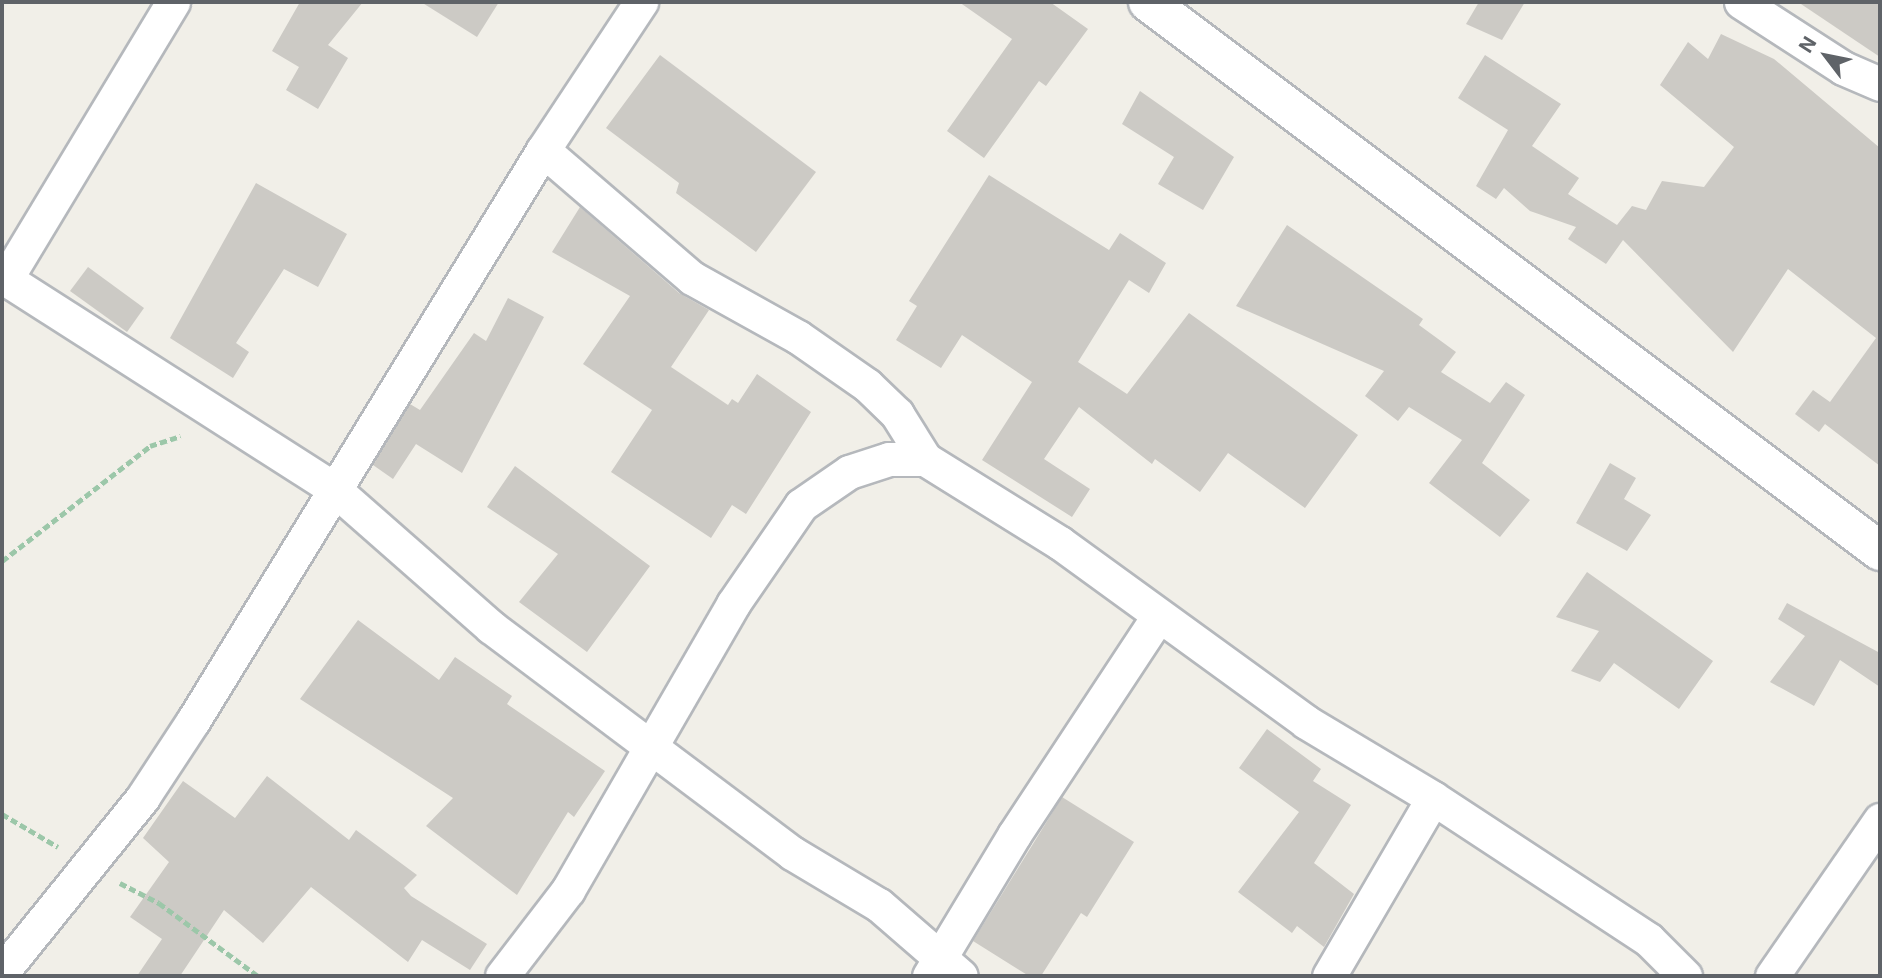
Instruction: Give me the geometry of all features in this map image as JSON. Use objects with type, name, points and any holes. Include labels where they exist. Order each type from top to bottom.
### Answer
[{"type":"main road","points":[[1148,2],[1880,551]]},
{"type":"street","points":[[173,2],[6,279],[240,426],[334,489],[491,627],[792,853],[879,905],[944,969],[1014,835],[1157,618]]},
{"type":"street","points":[[2,972],[143,797],[193,721],[543,150],[642,2]]},
{"type":"street","points":[[1741,2],[1832,61],[1880,84]]},
{"type":"street","points":[[543,150],[692,278],[798,337],[867,385],[897,414],[925,459],[1060,543],[1157,618],[1306,722],[1433,798],[1649,940],[1685,976]]},
{"type":"street","points":[[502,976],[568,890],[733,604],[801,505],[849,472],[889,459],[925,459]]},
{"type":"street","points":[[1329,976],[1433,798]]},
{"type":"street","points":[[1772,976],[1880,820]]},
{"type":"path","points":[[2,561],[150,446],[240,426]]},
{"type":"path","points":[[2,814],[159,903],[258,976]]},
{"type":"building","points":[[300,2],[363,2],[328,45],[348,58],[318,109],[286,90],[299,67],[272,51]]},
{"type":"building","points":[[421,2],[499,2],[477,37]]},
{"type":"building","points":[[959,2],[1050,2],[1088,29],[1046,86],[1039,81],[984,158],[947,131],[1012,39]]},
{"type":"building","points":[[1479,2],[1525,2],[1502,40],[1466,24]]},
{"type":"building","points":[[1798,2],[1880,2],[1880,57]]},
{"type":"building","points":[[1721,34],[1774,59],[1880,148],[1880,466],[1825,424],[1819,432],[1795,414],[1813,390],[1830,402],[1876,338],[1788,269],[1733,352],[1623,240],[1606,264],[1568,239],[1576,227],[1530,211],[1504,188],[1496,199],[1476,186],[1508,130],[1458,98],[1485,55],[1561,104],[1532,146],[1579,178],[1568,194],[1617,225],[1632,206],[1646,210],[1662,181],[1704,187],[1734,147],[1660,85],[1688,42],[1708,59]]},
{"type":"building","points":[[660,55],[816,172],[756,252],[676,193],[679,183],[606,128]]},
{"type":"building","points":[[1140,91],[1234,157],[1203,210],[1158,184],[1174,157],[1122,124]]},
{"type":"building","points":[[989,175],[1109,250],[1120,233],[1166,263],[1149,293],[1129,280],[1078,362],[1127,394],[1189,313],[1358,435],[1305,508],[1228,453],[1200,492],[1155,459],[1152,464],[1079,407],[1044,459],[1090,489],[1072,517],[982,460],[1032,382],[962,335],[941,368],[896,340],[917,306],[909,301]]},
{"type":"building","points":[[256,183],[347,234],[318,287],[284,269],[236,343],[249,352],[233,378],[170,338]]},
{"type":"building","points":[[580,207],[679,293],[709,310],[671,367],[728,405],[732,399],[738,403],[757,374],[811,412],[746,514],[732,505],[711,538],[611,472],[652,410],[583,364],[630,296],[552,252]]},
{"type":"building","points":[[1287,225],[1423,319],[1419,325],[1456,352],[1441,372],[1490,403],[1506,382],[1525,395],[1482,463],[1530,500],[1500,537],[1429,483],[1462,440],[1409,407],[1398,421],[1365,396],[1384,371],[1236,306]]},
{"type":"building","points":[[88,267],[144,308],[127,332],[70,291]]},
{"type":"building","points":[[508,298],[544,317],[462,473],[416,444],[393,479],[373,465],[410,404],[420,410],[474,333],[486,341]]},
{"type":"building","points":[[1610,463],[1636,478],[1624,499],[1651,515],[1627,551],[1576,523]]},
{"type":"building","points":[[515,466],[650,566],[587,652],[519,602],[558,554],[487,507]]},
{"type":"building","points":[[1587,572],[1713,661],[1679,709],[1614,663],[1600,682],[1571,671],[1599,631],[1556,617]]},
{"type":"building","points":[[1787,603],[1880,653],[1880,687],[1840,660],[1814,706],[1770,682],[1805,636],[1778,619]]},
{"type":"building","points":[[358,620],[439,680],[455,657],[512,696],[507,704],[605,771],[574,817],[568,812],[517,895],[426,826],[453,798],[300,699]]},
{"type":"building","points":[[1267,729],[1321,769],[1313,781],[1351,805],[1314,863],[1354,894],[1324,947],[1297,926],[1292,933],[1238,892],[1299,812],[1239,768]]},
{"type":"building","points":[[267,776],[349,840],[356,830],[417,875],[404,888],[411,896],[487,944],[470,970],[422,940],[408,962],[311,887],[263,943],[224,910],[180,976],[137,976],[162,939],[130,917],[169,862],[143,838],[183,781],[235,818]]},
{"type":"building","points":[[1062,797],[1134,842],[1087,917],[1081,913],[1041,976],[1029,976],[973,941]]}]
